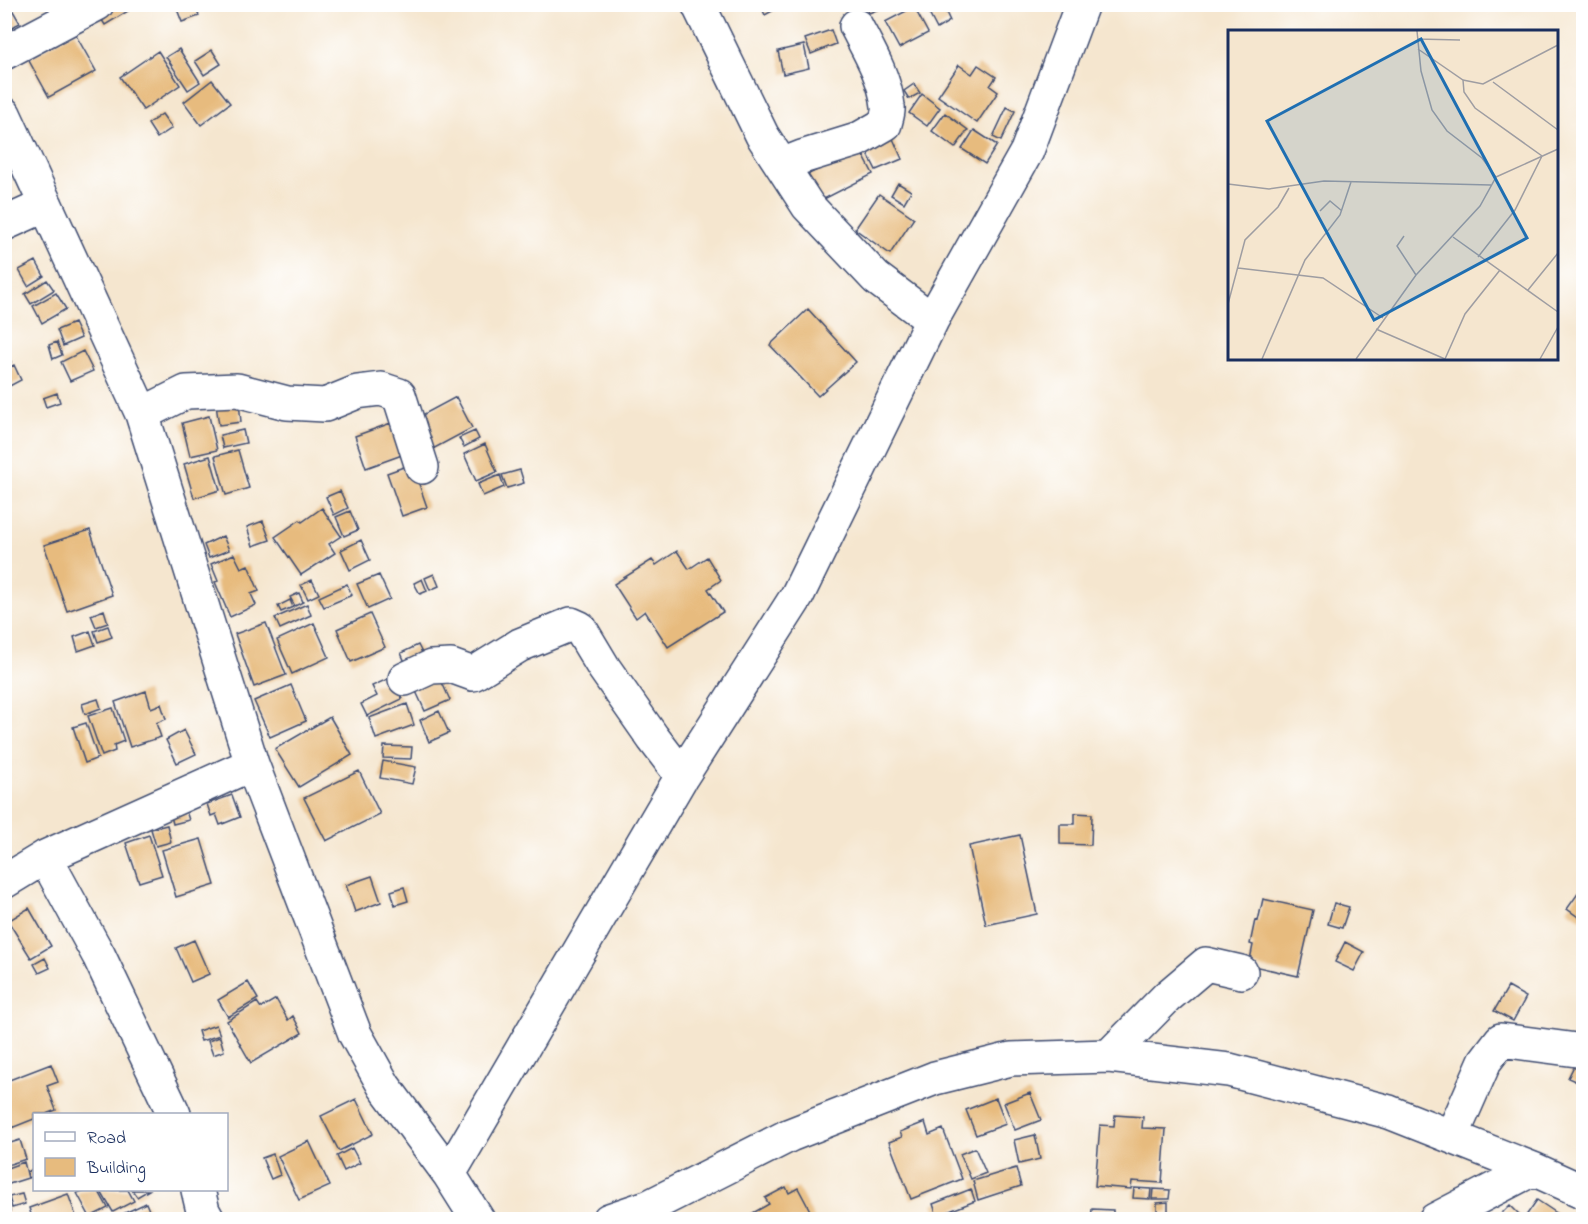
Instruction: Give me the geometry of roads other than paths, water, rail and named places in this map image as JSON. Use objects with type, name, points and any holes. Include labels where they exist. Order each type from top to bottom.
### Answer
[{"type":"street","points":[[4,53],[97,4]]},
{"type":"street","points":[[698,4],[762,135],[808,206],[876,278],[932,320]]},
{"type":"street","points":[[449,1174],[682,776],[797,596],[932,320],[1027,151],[1082,4]]},
{"type":"street","points":[[782,165],[857,140],[885,124],[889,108],[882,83],[856,26]]},
{"type":"street","points":[[4,114],[142,414],[252,764],[355,1034],[384,1086],[449,1174],[478,1220]]},
{"type":"street","points":[[4,224],[46,205]]},
{"type":"street","points":[[142,414],[186,392],[237,390],[287,403],[325,405],[357,392],[381,389],[399,395],[422,467]]},
{"type":"street","points":[[405,679],[431,667],[451,666],[473,674],[520,645],[571,624],[580,628],[604,668],[682,776]]},
{"type":"street","points":[[4,882],[45,857],[252,764]]},
{"type":"street","points":[[45,857],[99,956],[174,1113]]},
{"type":"street","points":[[1109,1056],[1167,997],[1206,964],[1240,972]]},
{"type":"street","points":[[1452,1136],[1485,1061],[1501,1040],[1584,1051]]},
{"type":"street","points":[[609,1220],[650,1206],[790,1135],[935,1078],[1011,1059],[1109,1056],[1229,1070],[1389,1112],[1533,1169],[1584,1192]]},
{"type":"street","points":[[1435,1220],[1533,1169]]},
{"type":"street","points":[[198,1191],[208,1220]]}]
